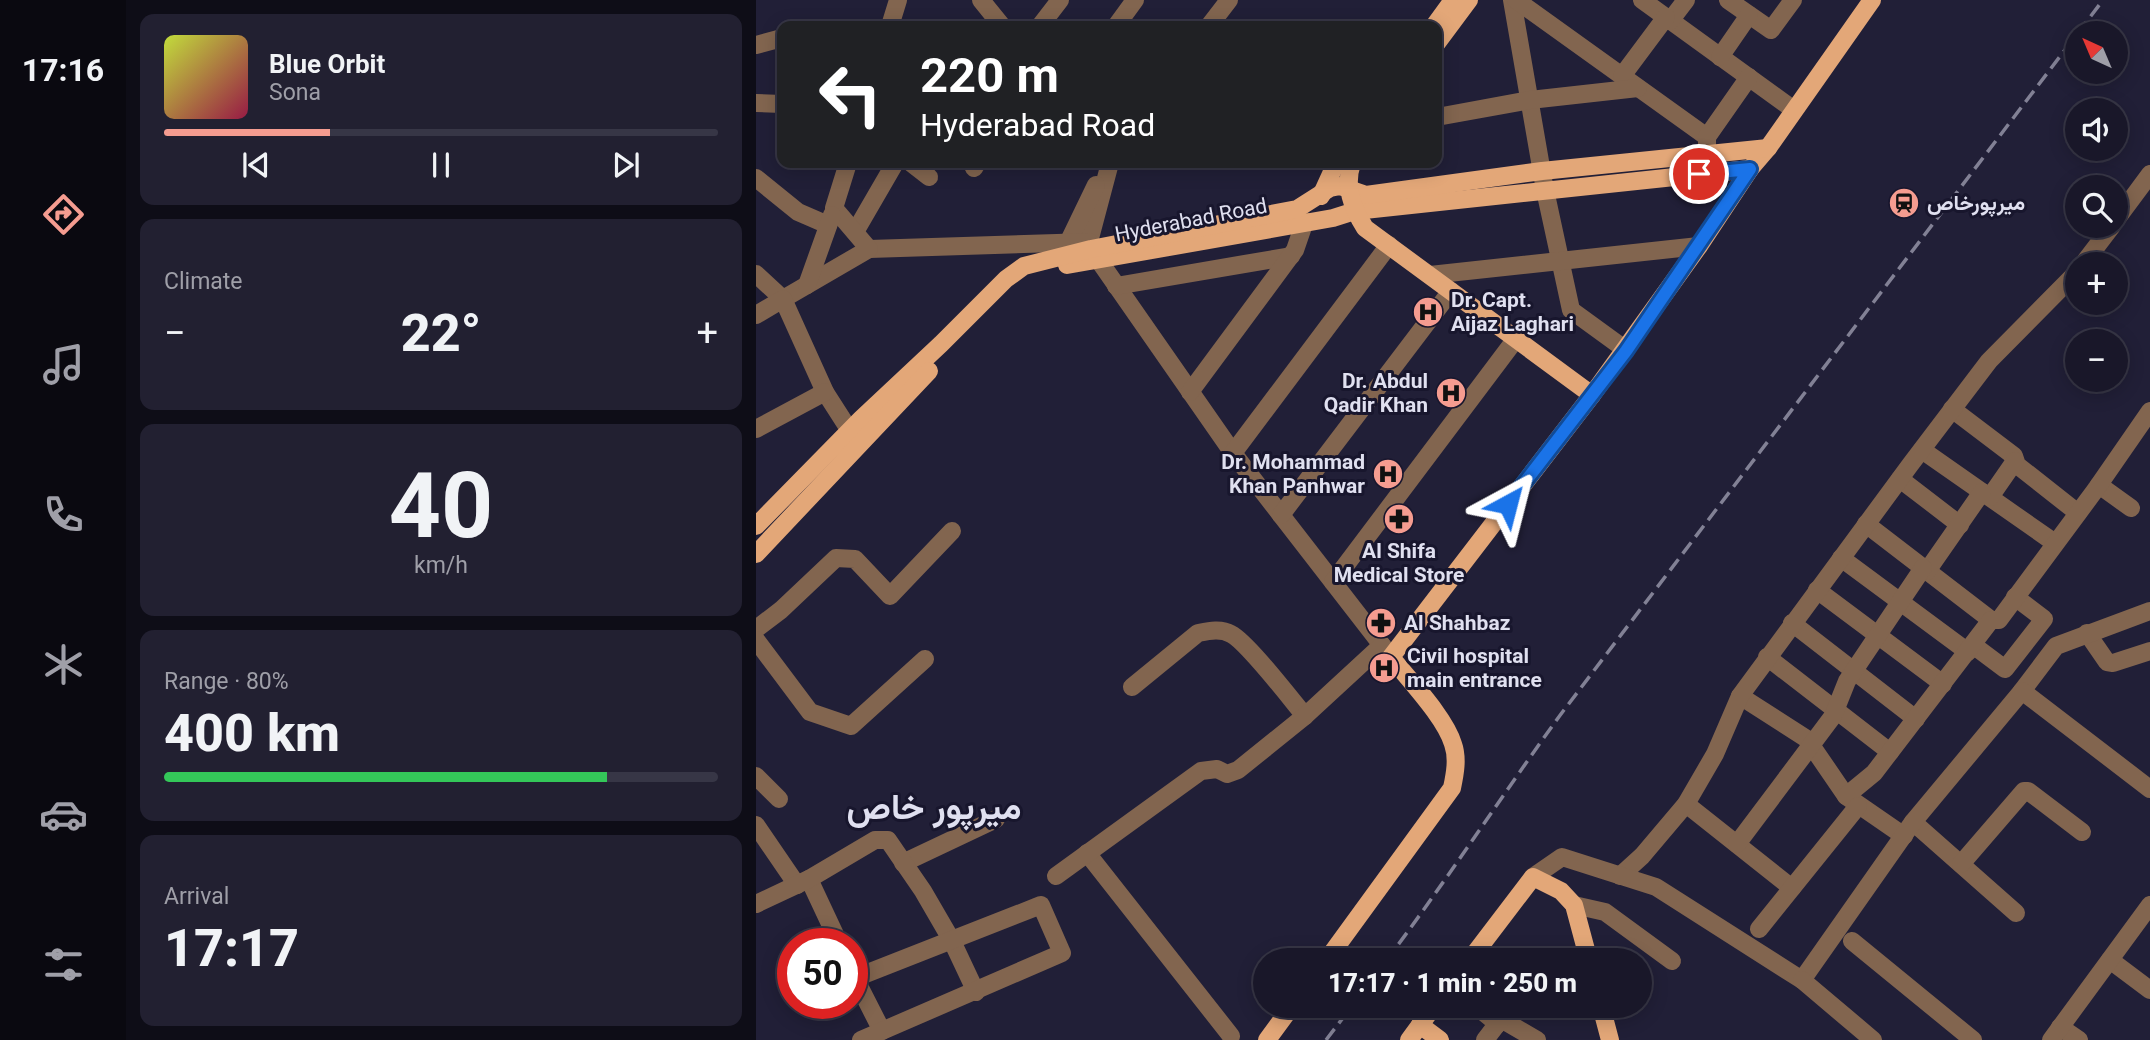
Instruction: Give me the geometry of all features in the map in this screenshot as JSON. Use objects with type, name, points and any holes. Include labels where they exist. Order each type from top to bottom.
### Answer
[{"type":"main road","points":[[1438,21],[1453,0]]},
{"type":"main road","points":[[1442,36],[1469,0]]},
{"type":"main road","points":[[1335,948],[1452,788],[1456,766],[1454,746],[1447,729],[1387,651],[1626,351],[1750,169],[1768,148],[1872,0]]},
{"type":"main road","name":"Hyderabad Road","points":[[756,526],[875,406],[1006,279],[1024,266],[1297,209],[1330,188],[1340,186],[1366,195],[1707,146],[1768,148]]},
{"type":"main road","points":[[1328,218],[1322,212],[1320,202],[1336,168]]},
{"type":"main road","points":[[1342,168],[1347,178],[1355,211],[1365,228],[1592,395]]},
{"type":"main road","name":"Hyderabad Road","points":[[756,554],[886,415],[1011,287],[1028,275],[1093,250],[1305,222],[1355,211],[1750,169]]},
{"type":"main road","points":[[1479,948],[1533,877],[1561,891],[1574,905],[1586,948]]},
{"type":"main road","points":[[1267,1040],[1283,1018]]},
{"type":"main road","points":[[1409,1040],[1425,1018]]},
{"type":"main road","points":[[1605,1018],[1611,1040]]},
{"type":"main road","points":[[1420,1025],[1440,1040]]},
{"type":"street","points":[[892,21],[898,0]]},
{"type":"street","points":[[982,0],[998,21]]},
{"type":"street","points":[[1044,21],[1060,0]]},
{"type":"street","points":[[1120,21],[1135,0]]},
{"type":"street","points":[[1213,21],[1229,0]]},
{"type":"street","points":[[1514,0],[1638,88],[1707,146],[1749,77]]},
{"type":"street","points":[[1514,0],[1545,190],[1571,310],[1626,351]]},
{"type":"street","points":[[1642,0],[1794,110]]},
{"type":"street","points":[[1622,76],[1686,0]]},
{"type":"street","points":[[1728,0],[1771,30],[1793,0]]},
{"type":"street","points":[[1720,57],[1749,15]]},
{"type":"street","points":[[756,45],[777,39]]},
{"type":"street","points":[[1442,116],[1530,100],[1638,88]]},
{"type":"street","points":[[756,103],[777,104]]},
{"type":"street","points":[[807,285],[846,168]]},
{"type":"street","points":[[855,232],[892,168]]},
{"type":"street","points":[[917,168],[929,177]]},
{"type":"street","points":[[1068,243],[1106,168]]},
{"type":"street","points":[[1093,250],[1108,168]]},
{"type":"street","points":[[2128,204],[2150,174]]},
{"type":"street","points":[[756,178],[799,212],[831,217],[855,232],[869,249]]},
{"type":"street","points":[[1190,392],[1291,256],[1305,222]]},
{"type":"street","points":[[2092,252],[2103,238]]},
{"type":"street","points":[[756,315],[869,249],[1068,243],[1093,250],[1233,453],[1387,651],[1238,770],[1227,774],[1217,769],[1201,771],[1056,876]]},
{"type":"street","points":[[1233,453],[1389,246]]},
{"type":"street","points":[[1430,275],[1699,246]]},
{"type":"street","points":[[1116,286],[1291,256]]},
{"type":"street","points":[[756,274],[783,299],[825,392],[850,431]]},
{"type":"street","points":[[1620,876],[1642,856],[1686,804],[1715,754],[1740,696],[1952,409],[1989,361],[2065,284]]},
{"type":"street","points":[[1281,515],[1451,291]]},
{"type":"street","points":[[1333,582],[1515,340]]},
{"type":"street","points":[[756,429],[825,392]]},
{"type":"street","points":[[1952,409],[2014,456],[2017,465],[2078,513]]},
{"type":"street","points":[[1866,524],[1991,620],[1999,620],[2150,411]]},
{"type":"street","points":[[1922,450],[2055,543]]},
{"type":"street","points":[[1737,844],[1836,709],[1847,681],[1900,601],[1959,524],[2015,461]]},
{"type":"street","points":[[1900,479],[1959,524]]},
{"type":"street","points":[[2099,485],[2131,508]]},
{"type":"street","points":[[925,659],[851,726],[810,712],[757,640],[781,610],[836,558],[855,559],[890,596],[952,531]]},
{"type":"street","points":[[1841,558],[1900,601],[2005,669],[2045,619],[2015,597]]},
{"type":"street","points":[[1817,590],[1943,684]]},
{"type":"street","points":[[1802,980],[1908,829],[2056,646],[2150,611]]},
{"type":"street","points":[[1759,929],[1852,801],[1991,620]]},
{"type":"street","points":[[1792,624],[1916,719]]},
{"type":"street","points":[[1132,687],[1198,633],[1221,631],[1231,634],[1247,648],[1305,716]]},
{"type":"street","points":[[2087,633],[2107,662],[2113,663],[2150,650]]},
{"type":"street","points":[[2015,656],[2036,672]]},
{"type":"street","points":[[1767,657],[1890,752]]},
{"type":"street","points":[[2022,691],[2150,789]]},
{"type":"street","points":[[1740,696],[1807,739],[1852,801],[1908,829],[1961,864],[2016,913]]},
{"type":"street","points":[[756,776],[779,799]]},
{"type":"street","points":[[1961,864],[2024,791],[2028,791],[2082,832]]},
{"type":"street","points":[[1686,804],[1792,887]]},
{"type":"street","points":[[903,863],[996,819]]},
{"type":"street","points":[[756,825],[803,882],[830,928]]},
{"type":"street","points":[[756,904],[803,882],[875,840],[888,840],[923,891],[952,941],[976,992]]},
{"type":"street","points":[[1087,853],[1231,1036]]},
{"type":"street","points":[[1533,877],[1562,857],[1656,887],[1802,980],[1867,1038]]},
{"type":"street","points":[[861,1040],[1062,953],[1041,905],[952,941],[868,970]]},
{"type":"street","points":[[1574,905],[1605,912],[1672,961]]},
{"type":"street","points":[[2079,1040],[2056,1034],[2149,908]]},
{"type":"street","points":[[1852,941],[1973,1040]]},
{"type":"street","points":[[2110,960],[2150,990]]},
{"type":"street","points":[[868,1002],[883,1031]]},
{"type":"street","points":[[1485,1040],[1502,1018]]},
{"type":"street","points":[[1506,1018],[1537,1040]]},
{"type":"railway","points":[[2087,21],[2103,0]]},
{"type":"railway","points":[[1396,948],[1561,714],[2065,50]]},
{"type":"railway","points":[[1326,1040],[1343,1018]]},
{"type":"place","name":"ميرپورخاص","points":[[1904,203]]},
{"type":"place","name":"Dr. Capt. Aijaz Laghari","points":[[1428,312]]},
{"type":"place","name":"Dr. Abdul Qadir Khan","points":[[1451,393]]},
{"type":"place","name":"Dr. Mohammad Khan Panhwar","points":[[1388,474]]},
{"type":"place","name":"Al Shifa Medical Store","points":[[1399,519]]},
{"type":"place","name":"Al Shahbaz","points":[[1381,623]]},
{"type":"place","name":"Civil hospital main entrance","points":[[1384,668]]},
{"type":"district","name":"میرپور خاص","points":[[934,807]]},
{"type":"route","points":[[1508,504],[1626,351],[1750,169],[1699,174]]}]
